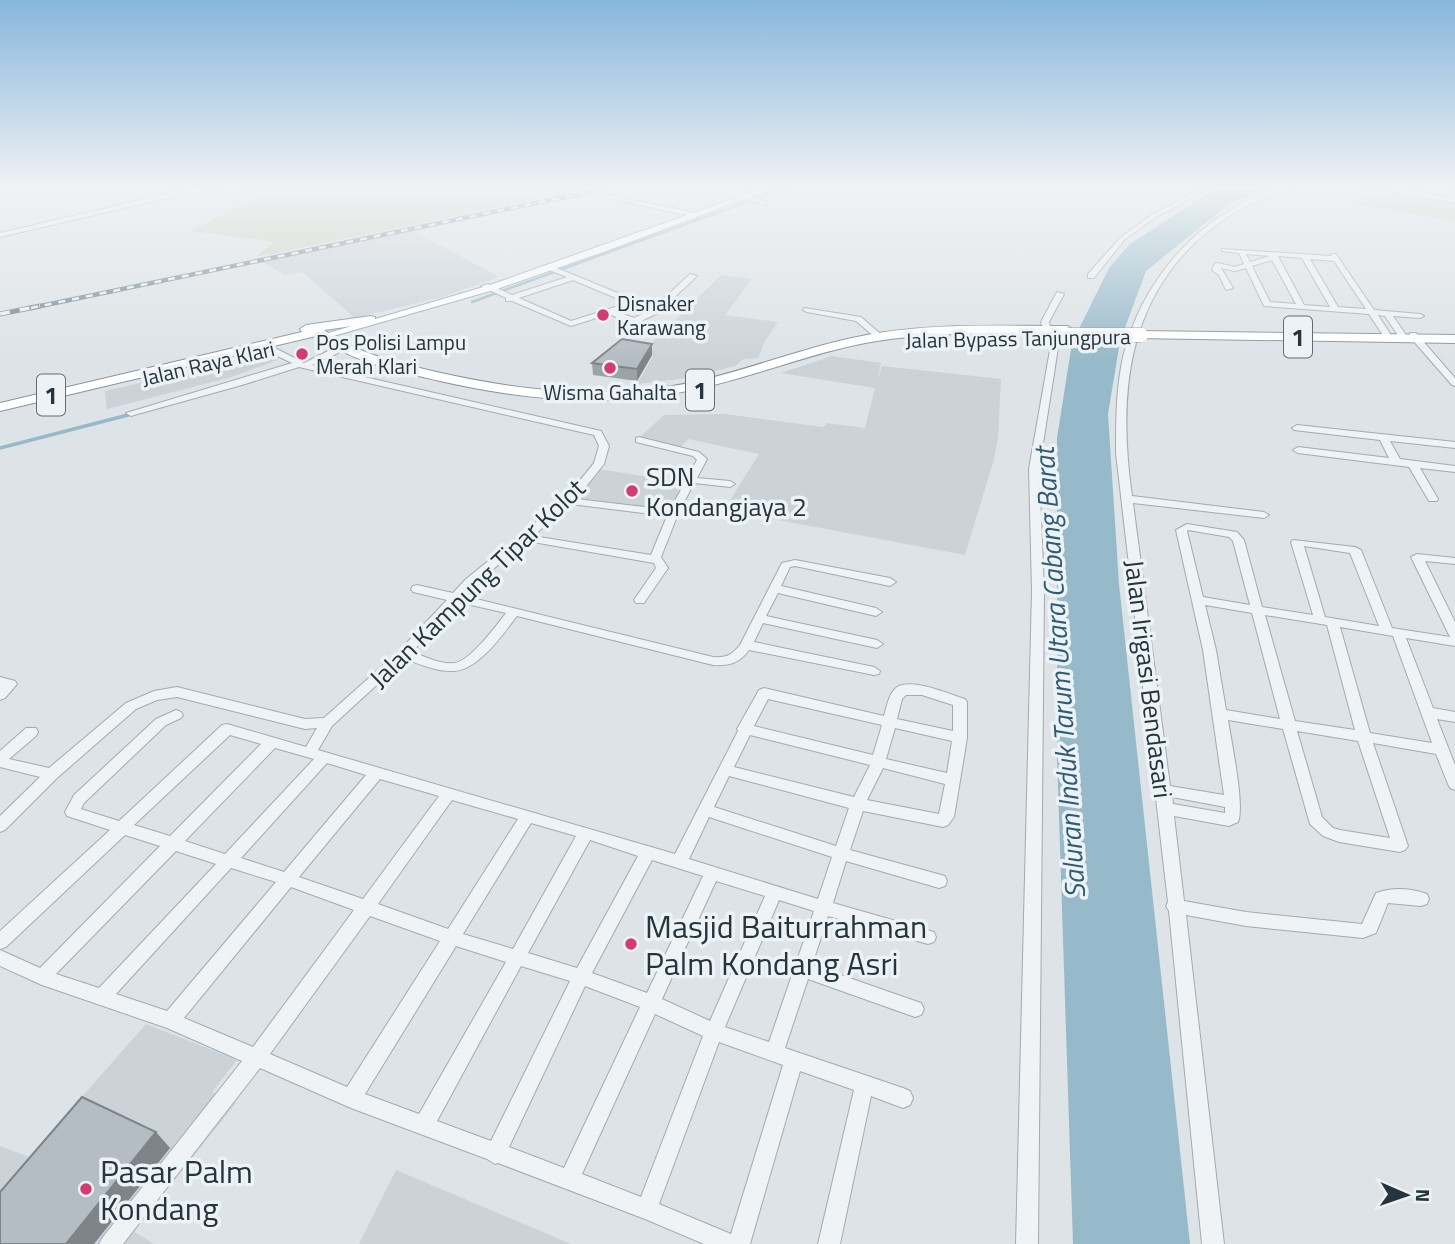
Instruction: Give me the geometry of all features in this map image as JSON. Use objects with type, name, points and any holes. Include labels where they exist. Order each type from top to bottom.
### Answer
[{"type":"highway","points":[[352,350],[348,342],[351,336],[378,321]]},
{"type":"highway","points":[[197,359],[304,329],[378,321]]},
{"type":"highway","name":"Jalan Bypass Tanjungpura","points":[[314,335],[398,366],[506,392],[603,397],[693,386],[843,344],[880,337],[956,330],[1455,337]]},
{"type":"highway","name":"Jalan Bypass Tanjungpura","points":[[314,335],[335,351],[407,376],[488,396],[541,402],[601,403],[692,392],[844,349],[881,342],[954,335],[1059,332]]},
{"type":"highway","name":"Jalan Bypass Tanjungpura","points":[[1141,333],[1417,336]]},
{"type":"highway","name":"Jalan Raya Klari","points":[[0,413],[274,348],[314,335]]},
{"type":"highway","name":"Jalan Raya Klari","points":[[0,407],[197,359],[314,335]]},
{"type":"highway","points":[[274,348],[300,345],[335,351]]},
{"type":"main road","name":"Jalan Raya Klari","points":[[492,290],[611,245]]},
{"type":"main road","name":"Jalan Raya Klari","points":[[314,335],[378,321],[492,290],[556,270],[617,245]]},
{"type":"street","points":[[1091,276],[1118,245]]},
{"type":"street","name":"Jalan Irigasi Bendasari","points":[[1192,245],[1165,271],[1135,330],[1120,393],[1120,432],[1166,809],[1174,906],[1213,1244]]},
{"type":"street","points":[[1224,250],[1274,256],[1335,257],[1387,334]]},
{"type":"street","points":[[1241,251],[1267,304],[1420,316]]},
{"type":"street","points":[[1229,288],[1222,274],[1216,270],[1219,268],[1217,262],[1236,269],[1274,256]]},
{"type":"street","points":[[1274,256],[1301,307]]},
{"type":"street","points":[[1305,257],[1335,309]]},
{"type":"street","points":[[556,270],[655,311]]},
{"type":"street","points":[[611,312],[634,321],[655,311],[693,276]]},
{"type":"street","points":[[509,299],[571,278]]},
{"type":"street","points":[[492,290],[568,324],[577,324],[635,303]]},
{"type":"street","points":[[1027,1244],[1038,591],[1034,469],[1059,332],[1045,322],[1060,294]]},
{"type":"street","points":[[1400,303],[1409,315]]},
{"type":"street","points":[[807,310],[862,321],[880,337]]},
{"type":"street","points":[[1388,314],[1455,370]]},
{"type":"street","points":[[1417,336],[1455,383]]},
{"type":"street","name":"Jalan Kampung Tipar Kolot","points":[[274,348],[301,365],[598,433],[604,446],[599,464],[569,500],[527,538],[496,559],[402,654],[327,723],[317,755]]},
{"type":"street","points":[[131,413],[301,365],[335,351]]},
{"type":"street","points":[[1297,428],[1455,445]]},
{"type":"street","points":[[1383,437],[1396,461]]},
{"type":"street","points":[[639,440],[701,456],[702,462],[673,514],[655,558]]},
{"type":"street","points":[[1298,450],[1455,469]]},
{"type":"street","points":[[1413,464],[1433,499]]},
{"type":"street","points":[[691,480],[730,484]]},
{"type":"street","points":[[1127,499],[1264,514]]},
{"type":"street","points":[[569,500],[673,514]]},
{"type":"street","points":[[1166,809],[1229,820],[1233,818],[1221,714],[1207,632],[1181,535],[1182,528],[1228,532],[1236,537],[1315,820],[1321,827],[1339,836],[1401,846],[1326,620],[1297,542],[1355,550],[1427,712],[1455,784]]},
{"type":"street","points":[[527,538],[655,558],[662,563],[662,568],[640,600]]},
{"type":"street","points":[[1455,561],[1417,557],[1455,635]]},
{"type":"street","points":[[417,589],[713,661],[731,661],[742,652],[786,565],[795,563],[890,582]]},
{"type":"street","points":[[775,587],[876,612]]},
{"type":"street","points":[[1198,600],[1455,642]]},
{"type":"street","points":[[402,654],[453,667],[463,665],[495,635],[514,611]]},
{"type":"street","points":[[761,618],[877,644]]},
{"type":"street","points":[[746,645],[874,671]]},
{"type":"street","points":[[0,681],[10,684],[0,695]]},
{"type":"street","points":[[726,770],[858,804],[943,821],[946,817],[960,738],[960,702],[922,690],[902,690],[896,698],[878,763],[858,804],[774,1053]]},
{"type":"street","points":[[0,826],[52,774],[131,706],[155,696],[177,692],[305,724],[327,723]]},
{"type":"street","points":[[680,862],[760,697],[769,692],[960,738]]},
{"type":"street","points":[[1427,712],[1455,717]]},
{"type":"street","points":[[1221,714],[1440,749]]},
{"type":"street","points":[[176,715],[161,722],[74,805],[72,811],[369,906],[450,937],[581,977],[651,1003],[714,1032],[903,1098]]},
{"type":"street","points":[[0,942],[227,729],[586,833],[774,893],[928,937]]},
{"type":"street","points":[[744,729],[951,780]]},
{"type":"street","points":[[0,760],[31,732]]},
{"type":"street","points":[[42,977],[272,742]]},
{"type":"street","points":[[102,997],[226,862],[317,755]]},
{"type":"street","points":[[0,760],[52,774]]},
{"type":"street","points":[[170,1021],[377,772]]},
{"type":"street","points":[[1163,790],[1232,802]]},
{"type":"street","points":[[110,1244],[257,1057],[448,795]]},
{"type":"street","points":[[705,810],[939,881]]},
{"type":"street","points":[[351,1098],[527,816]]},
{"type":"street","points":[[424,1125],[586,833]]},
{"type":"street","points":[[495,1154],[581,977],[648,852]]},
{"type":"street","points":[[569,1180],[712,873]]},
{"type":"street","points":[[646,1209],[714,1032],[774,893]]},
{"type":"street","points":[[1174,906],[1246,919],[1363,931],[1370,928],[1382,898],[1391,895],[1421,900]]},
{"type":"street","points":[[0,958],[42,977],[170,1021],[351,1098],[646,1209],[729,1244]]},
{"type":"street","points":[[802,969],[915,1009]]},
{"type":"street","points":[[738,1244],[794,1060]]},
{"type":"street","points":[[829,1244],[864,1086]]},
{"type":"shaded area","points":[[342,245],[440,245],[499,277],[442,297],[355,318],[302,272],[285,275],[263,262]]},
{"type":"shaded area","points":[[721,275],[752,279],[725,315],[778,322],[765,341],[758,358],[744,359],[735,366],[688,378],[637,384],[653,356],[642,353]]},
{"type":"shaded area","points":[[258,356],[278,360],[228,378],[107,409],[105,391]]},
{"type":"shaded area","points":[[832,356],[881,363],[877,383],[882,366],[1001,379],[998,438],[994,459],[965,555],[724,510],[759,454],[688,439],[681,447],[640,437],[664,415],[725,414],[823,427],[827,423],[865,428],[875,388],[781,373]]},
{"type":"shaded area","name":"SDN Kondangjaya 2","points":[[598,469],[688,483],[672,513],[574,499]]},
{"type":"shaded area","points":[[146,1024],[237,1060],[212,1092],[236,1103],[133,1231],[154,1244],[0,1244],[0,1146],[29,1157]]},
{"type":"shaded area","points":[[396,1170],[571,1244],[359,1244]]},
{"type":"green space","points":[[270,245],[314,245],[256,257]]},
{"type":"water","name":"Saluran Induk Tarum Utara Cabang Barat","points":[[1129,245],[1178,245],[1146,271],[1120,341],[1108,414],[1119,584],[1190,1244],[1073,1244],[1057,756],[1057,438],[1072,343],[1109,268]]},
{"type":"building","points":[[622,339],[652,344],[637,369],[592,363]]},
{"type":"building","name":"Pasar Palm Kondang","points":[[82,1097],[156,1132],[66,1244],[0,1244],[0,1192]]},
{"type":"waterway","points":[[472,302],[628,245]]},
{"type":"waterway","points":[[0,448],[128,415]]},
{"type":"railway","points":[[31,308],[334,245]]},
{"type":"railway","points":[[0,314],[40,306]]},
{"type":"place","name":"Disnaker Karawang","points":[[603,315]]},
{"type":"place","name":"Pos Polisi Lampu Merah Klari","points":[[302,354]]},
{"type":"place","name":"Wisma Gahalta","points":[[610,368]]},
{"type":"place","name":"SDN Kondangjaya 2","points":[[632,491]]},
{"type":"place","name":"Masjid Baiturrahman Palm Kondang Asri","points":[[631,944]]},
{"type":"place","name":"Pasar Palm Kondang","points":[[86,1189]]}]
